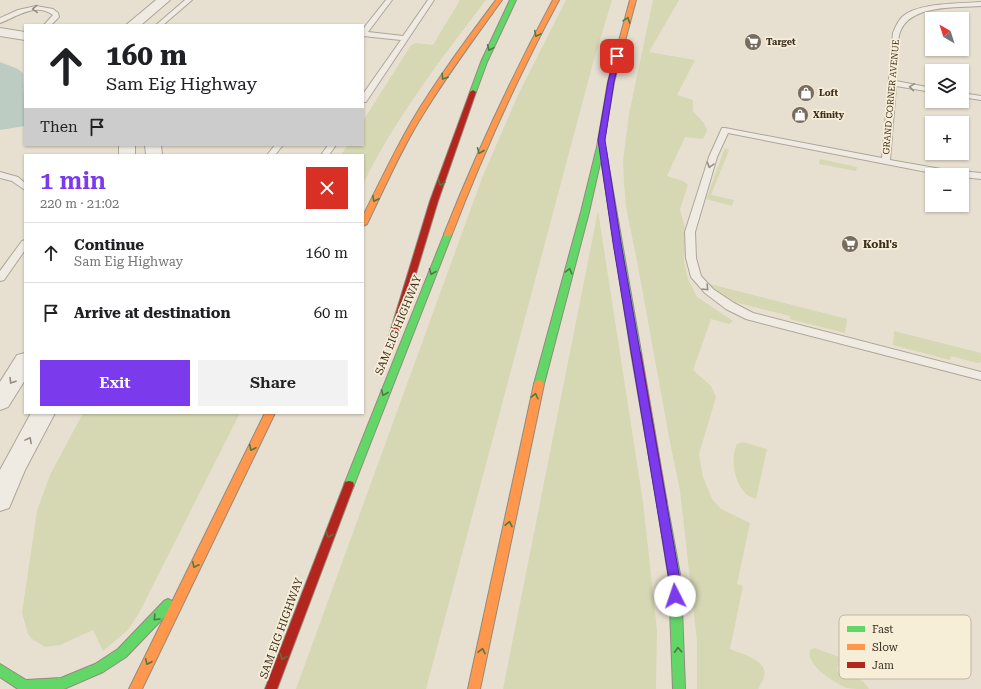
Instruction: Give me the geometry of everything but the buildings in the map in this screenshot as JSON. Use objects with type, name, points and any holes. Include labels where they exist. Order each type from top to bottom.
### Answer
[{"type":"highway","points":[[364,222],[405,140],[426,104],[499,0]]},
{"type":"highway","points":[[390,346],[442,179],[484,62],[513,0]]},
{"type":"highway","name":"SAM EIG HIGHWAY","points":[[271,689],[342,498],[482,147],[522,62],[556,0]]},
{"type":"highway","points":[[474,689],[536,395],[585,212],[602,140],[611,82],[633,0]]},
{"type":"highway","points":[[602,140],[617,243],[675,580],[680,689]]},
{"type":"highway","points":[[342,498],[376,392]]},
{"type":"highway","points":[[135,689],[270,414]]},
{"type":"highway","points":[[0,670],[25,686],[61,684],[99,668],[122,653],[183,589]]},
{"type":"street","points":[[134,24],[164,0]]},
{"type":"street","points":[[0,32],[24,36]]},
{"type":"street","points":[[0,401],[24,363]]},
{"type":"street","points":[[0,500],[7,469],[42,414]]},
{"type":"lane","points":[[160,24],[189,0]]},
{"type":"lane","points":[[364,33],[389,0]]},
{"type":"lane","points":[[364,99],[431,0]]},
{"type":"lane","name":"GRAND CORNER AVENUE","points":[[886,161],[896,33],[901,22],[913,13],[924,10],[981,4]]},
{"type":"lane","points":[[0,22],[16,13],[42,8],[48,9],[56,14],[56,17],[47,24]]},
{"type":"lane","points":[[364,34],[405,38]]},
{"type":"lane","points":[[892,83],[925,89]]},
{"type":"lane","points":[[969,96],[981,98]]},
{"type":"lane","points":[[925,169],[725,130],[713,157],[690,232],[691,258],[696,277],[709,291],[730,306],[750,316],[981,376]]},
{"type":"lane","points":[[0,175],[15,179],[24,186]]},
{"type":"lane","points":[[969,175],[981,176]]},
{"type":"lane","points":[[969,180],[981,183]]},
{"type":"lane","points":[[0,278],[24,244]]},
{"type":"green space","points":[[460,0],[486,0],[420,89],[390,135],[364,182],[364,154],[342,154],[347,146],[364,146],[364,119],[411,45],[416,43],[433,45]]},
{"type":"green space","points":[[566,0],[612,0],[593,63],[426,689],[296,689],[482,178],[518,95]]},
{"type":"green space","points":[[653,0],[679,0],[649,52],[695,60],[677,95],[693,100],[693,111],[704,123],[707,131],[703,139],[685,137],[667,176],[683,181],[688,185],[680,209],[685,229],[684,262],[688,279],[697,297],[733,321],[729,324],[711,319],[693,370],[711,386],[716,397],[699,454],[703,477],[712,499],[721,509],[750,523],[737,584],[743,586],[730,649],[753,658],[762,666],[764,677],[758,689],[697,689],[697,641],[680,491],[626,207],[624,183],[623,161],[629,114]]},
{"type":"green space","points":[[725,148],[729,150],[711,195],[734,200],[732,206],[706,199]]},
{"type":"green space","points":[[820,159],[857,167],[856,171],[819,164]]},
{"type":"green space","points":[[598,211],[643,502],[657,630],[656,689],[503,689]]},
{"type":"green space","points":[[706,283],[847,319],[845,333],[790,319],[790,316],[723,299]]},
{"type":"green space","points":[[894,331],[981,353],[981,362],[977,363],[951,356],[950,360],[893,345]]},
{"type":"green space","points":[[82,414],[239,414],[139,613],[128,630],[103,651],[93,630],[60,645],[45,647],[32,639],[28,634],[22,613],[37,511],[50,475]]},
{"type":"green space","points":[[743,442],[767,449],[756,499],[749,496],[741,488],[734,469],[735,449],[737,444]]},
{"type":"green space","points":[[815,648],[839,657],[837,671],[839,672],[839,679],[858,679],[863,681],[869,689],[847,688],[835,682],[822,673],[812,662],[810,650]]},
{"type":"shaded area","points":[[0,62],[18,69],[23,73],[24,126],[0,130]]},
{"type":"traffic: fast","points":[[473,92],[484,62],[513,0]]},
{"type":"traffic: fast","points":[[539,384],[585,212],[600,147]]},
{"type":"traffic: fast","points":[[603,151],[636,352]]},
{"type":"traffic: fast","points":[[349,485],[448,234]]},
{"type":"traffic: fast","points":[[662,503],[675,580],[679,689]]},
{"type":"traffic: fast","points":[[0,670],[25,686],[61,684],[99,668],[122,653],[168,605]]},
{"type":"traffic: slow","points":[[364,222],[399,150],[415,121],[450,68],[499,0]]},
{"type":"traffic: slow","points":[[448,234],[498,115],[556,0]]},
{"type":"traffic: slow","points":[[600,147],[611,82],[633,0]]},
{"type":"traffic: slow","points":[[474,689],[539,384]]},
{"type":"traffic: slow","points":[[135,689],[270,414]]},
{"type":"traffic: jam","points":[[392,339],[434,201],[473,92]]},
{"type":"traffic: jam","points":[[636,352],[662,503]]},
{"type":"traffic: jam","points":[[271,689],[349,485]]},
{"type":"place","name":"Target","points":[[753,42]]},
{"type":"place","name":"Loft","points":[[806,93]]},
{"type":"place","name":"Xfinity","points":[[800,115]]},
{"type":"place","name":"Kohl's","points":[[850,244]]},
{"type":"route","points":[[617,56],[611,82],[602,140],[617,243],[675,580],[675,596]]}]
